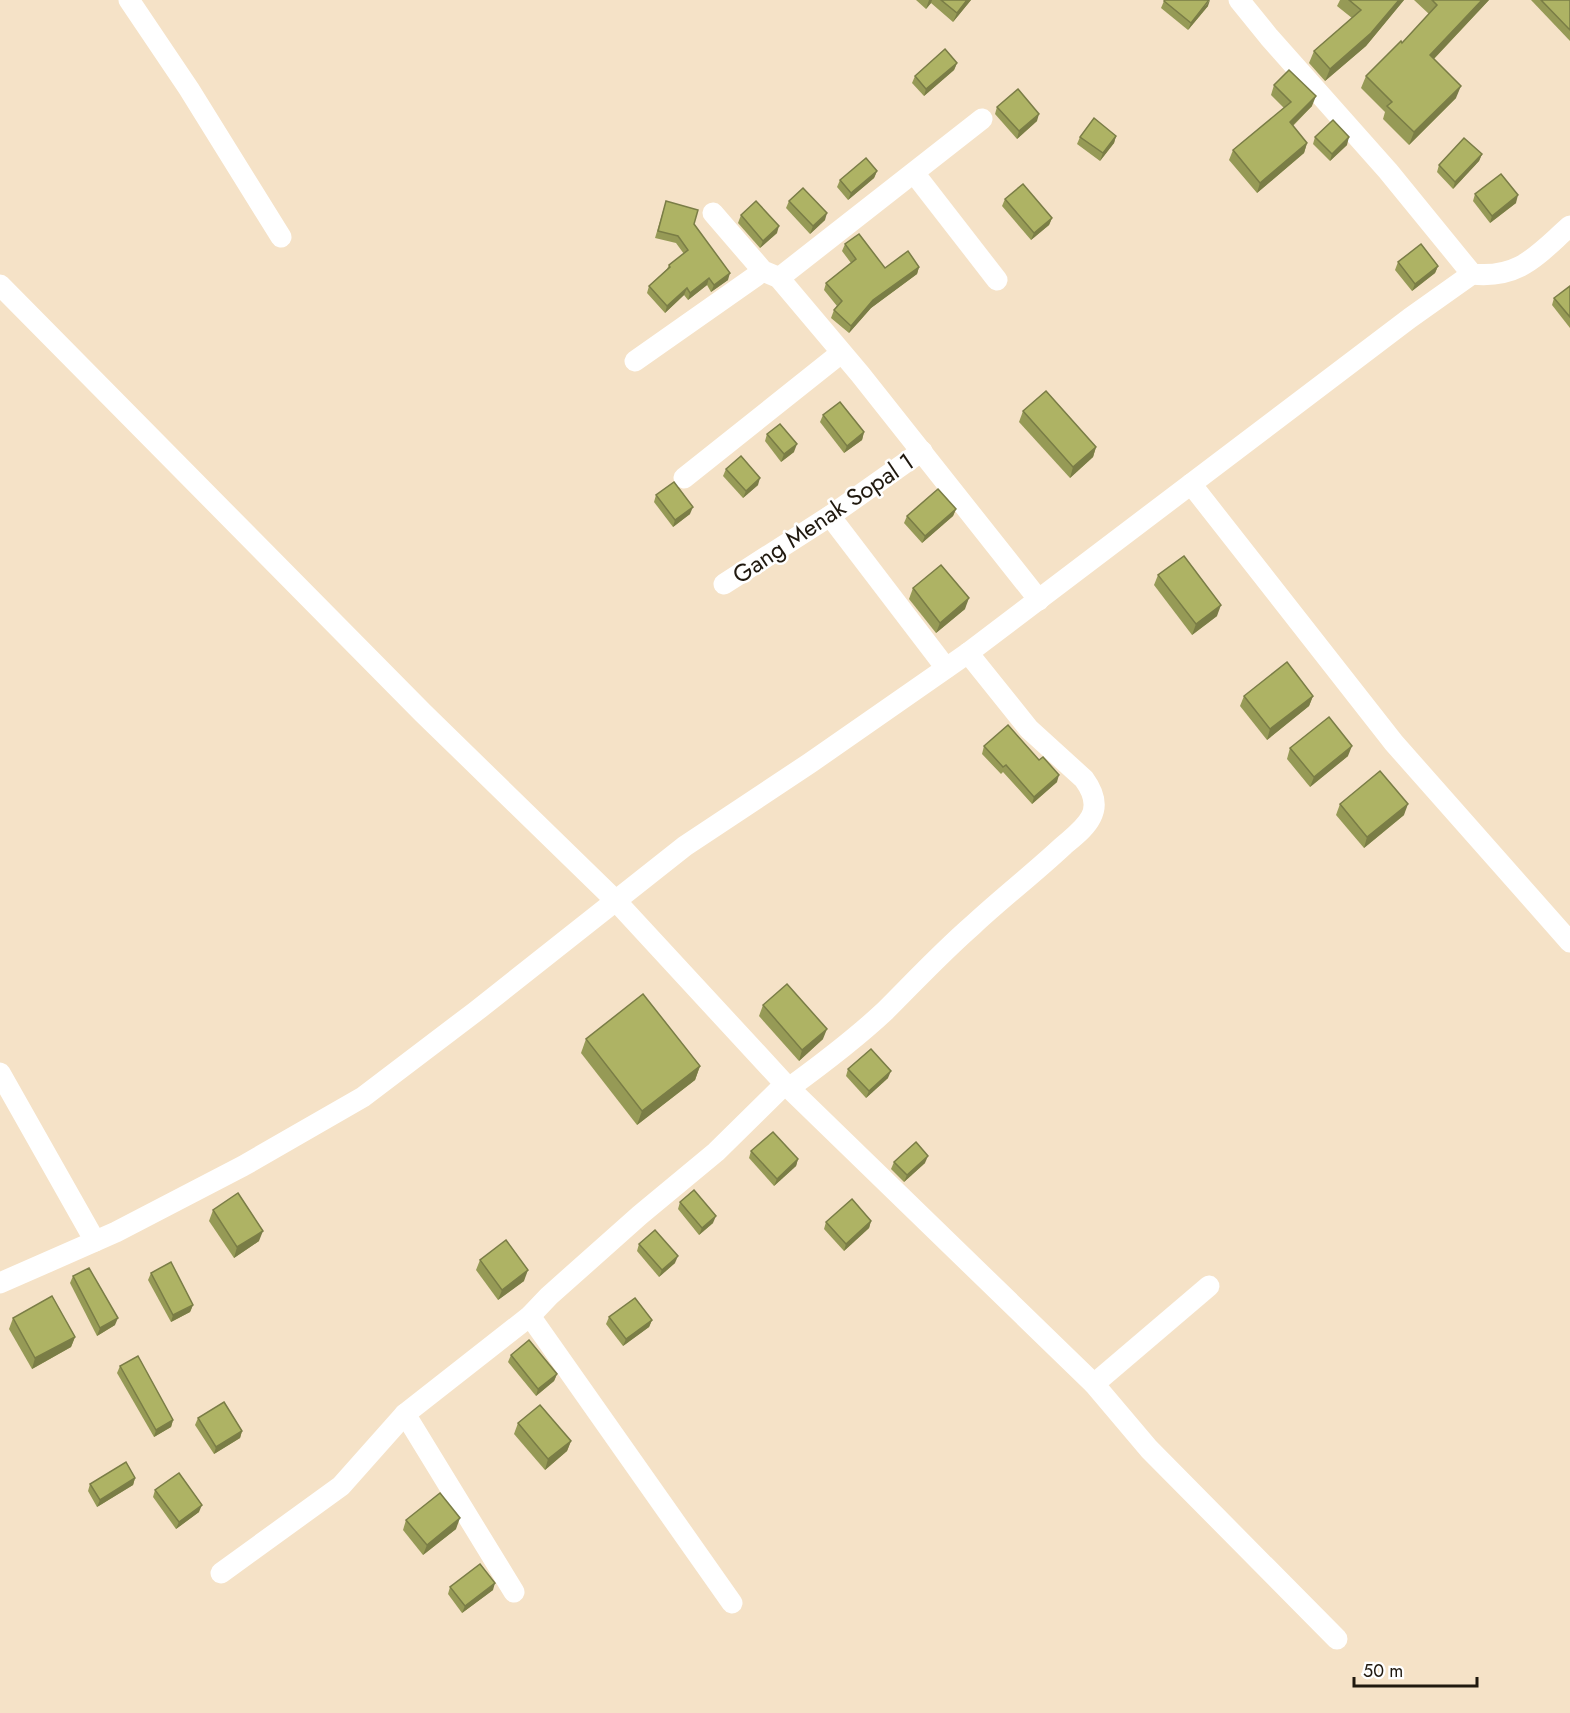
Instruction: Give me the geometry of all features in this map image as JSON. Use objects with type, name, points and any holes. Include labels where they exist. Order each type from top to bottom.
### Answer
[{"type":"street","points":[[129,0],[189,89],[280,237]]},
{"type":"street","points":[[1239,0],[1380,162],[1472,274]]},
{"type":"street","points":[[635,362],[771,274],[914,173],[982,119]]},
{"type":"street","points":[[914,173],[997,280]]},
{"type":"street","points":[[713,213],[842,353],[1039,600]]},
{"type":"street","points":[[0,1283],[94,1241],[252,1161],[363,1097],[685,846],[810,763],[968,653],[1410,318],[1472,274],[1493,275],[1513,271],[1523,266],[1570,226]]},
{"type":"street","points":[[0,285],[423,713],[615,901],[780,1091],[1094,1384],[1149,1449],[1337,1639]]},
{"type":"street","points":[[684,478],[842,353]]},
{"type":"street","name":"Gang Menak Sopal 1","points":[[724,584],[830,516],[922,451]]},
{"type":"street","points":[[1191,484],[1394,743],[1570,942]]},
{"type":"street","points":[[830,516],[946,668]]},
{"type":"street","points":[[221,1573],[341,1486],[405,1414],[530,1316],[578,1270],[716,1152],[780,1091],[827,1060],[884,1011],[924,969],[1081,830],[1091,817],[1094,808],[1090,788],[1084,779],[1029,729],[968,653]]},
{"type":"street","points":[[0,1074],[94,1241]]},
{"type":"street","points":[[1094,1384],[1209,1286]]},
{"type":"street","points":[[530,1316],[732,1604]]},
{"type":"street","points":[[405,1414],[514,1592]]},
{"type":"building","points":[[941,0],[967,0],[957,13]]},
{"type":"building","points":[[1165,0],[1209,0],[1191,23]]},
{"type":"building","points":[[1349,0],[1399,0],[1371,33],[1330,69],[1314,51],[1361,10]]},
{"type":"building","points":[[1432,0],[1482,0],[1430,55],[1461,86],[1414,132],[1387,106],[1392,102],[1366,76],[1401,41],[1402,43],[1437,5]]},
{"type":"building","points":[[1541,0],[1570,0],[1570,30]]},
{"type":"building","points":[[945,49],[957,63],[926,89],[915,76]]},
{"type":"building","points":[[1289,70],[1316,96],[1290,122],[1307,143],[1260,183],[1233,150],[1291,102],[1274,85]]},
{"type":"building","points":[[1018,89],[1039,114],[1019,131],[997,107]]},
{"type":"building","points":[[1094,118],[1116,136],[1103,153],[1080,137]]},
{"type":"building","points":[[1333,120],[1349,137],[1332,154],[1315,137]]},
{"type":"building","points":[[1464,138],[1482,154],[1455,182],[1439,165]]},
{"type":"building","points":[[866,158],[877,171],[851,193],[840,180]]},
{"type":"building","points":[[1501,174],[1518,195],[1492,216],[1475,194]]},
{"type":"building","points":[[1023,184],[1052,218],[1034,233],[1005,199]]},
{"type":"building","points":[[803,188],[827,213],[813,226],[789,201]]},
{"type":"building","points":[[666,201],[698,210],[694,224],[730,273],[714,285],[709,278],[690,293],[687,288],[667,306],[649,286],[670,267],[669,265],[688,250],[678,236],[658,231]]},
{"type":"building","points":[[756,201],[779,226],[763,241],[741,215]]},
{"type":"building","points":[[859,234],[885,268],[908,251],[919,267],[873,300],[851,326],[834,310],[842,301],[826,283],[856,259],[845,244]]},
{"type":"building","points":[[1421,244],[1438,266],[1415,284],[1398,262]]},
{"type":"building","points":[[1570,286],[1570,317],[1554,298]]},
{"type":"building","points":[[1046,391],[1096,447],[1073,467],[1023,411]]},
{"type":"building","points":[[840,402],[864,432],[847,446],[823,415]]},
{"type":"building","points":[[780,424],[797,444],[784,454],[767,434]]},
{"type":"building","points":[[741,456],[760,478],[746,491],[726,469]]},
{"type":"building","points":[[674,482],[693,507],[675,520],[656,495]]},
{"type":"building","points":[[938,489],[956,509],[925,536],[907,516]]},
{"type":"building","points":[[1184,556],[1221,605],[1196,624],[1158,575]]},
{"type":"building","points":[[941,565],[969,598],[940,623],[913,588]]},
{"type":"building","points":[[1287,662],[1313,696],[1270,729],[1244,696]]},
{"type":"building","points":[[1329,717],[1352,746],[1314,777],[1290,748]]},
{"type":"building","points":[[1008,725],[1039,760],[1043,757],[1059,775],[1034,797],[1006,765],[1003,767],[984,746]]},
{"type":"building","points":[[1380,771],[1408,804],[1367,837],[1340,804]]},
{"type":"building","points":[[787,984],[827,1029],[802,1050],[763,1005]]},
{"type":"building","points":[[643,994],[700,1066],[642,1111],[586,1039]]},
{"type":"building","points":[[871,1049],[891,1071],[869,1091],[848,1069]]},
{"type":"building","points":[[773,1132],[798,1159],[777,1179],[751,1151]]},
{"type":"building","points":[[916,1142],[928,1156],[907,1175],[894,1162]]},
{"type":"building","points":[[694,1190],[716,1216],[702,1228],[680,1202]]},
{"type":"building","points":[[238,1193],[263,1231],[237,1247],[213,1210]]},
{"type":"building","points":[[852,1199],[871,1221],[846,1244],[826,1222]]},
{"type":"building","points":[[655,1230],[678,1256],[662,1270],[639,1244]]},
{"type":"building","points":[[506,1240],[528,1270],[502,1290],[480,1260]]},
{"type":"building","points":[[171,1262],[193,1305],[173,1315],[151,1273]]},
{"type":"building","points":[[89,1268],[118,1318],[100,1328],[73,1276]]},
{"type":"building","points":[[52,1296],[75,1337],[35,1358],[13,1318]]},
{"type":"building","points":[[635,1298],[652,1320],[626,1339],[609,1317]]},
{"type":"building","points":[[529,1340],[557,1374],[538,1389],[511,1355]]},
{"type":"building","points":[[138,1356],[173,1420],[156,1430],[120,1366]]},
{"type":"building","points":[[224,1402],[242,1431],[216,1447],[198,1418]]},
{"type":"building","points":[[540,1405],[571,1441],[548,1459],[518,1423]]},
{"type":"building","points":[[126,1462],[135,1478],[100,1500],[90,1484]]},
{"type":"building","points":[[179,1473],[202,1505],[179,1522],[155,1490]]},
{"type":"building","points":[[440,1493],[460,1518],[427,1545],[406,1520]]},
{"type":"building","points":[[480,1564],[495,1583],[465,1606],[450,1587]]}]
